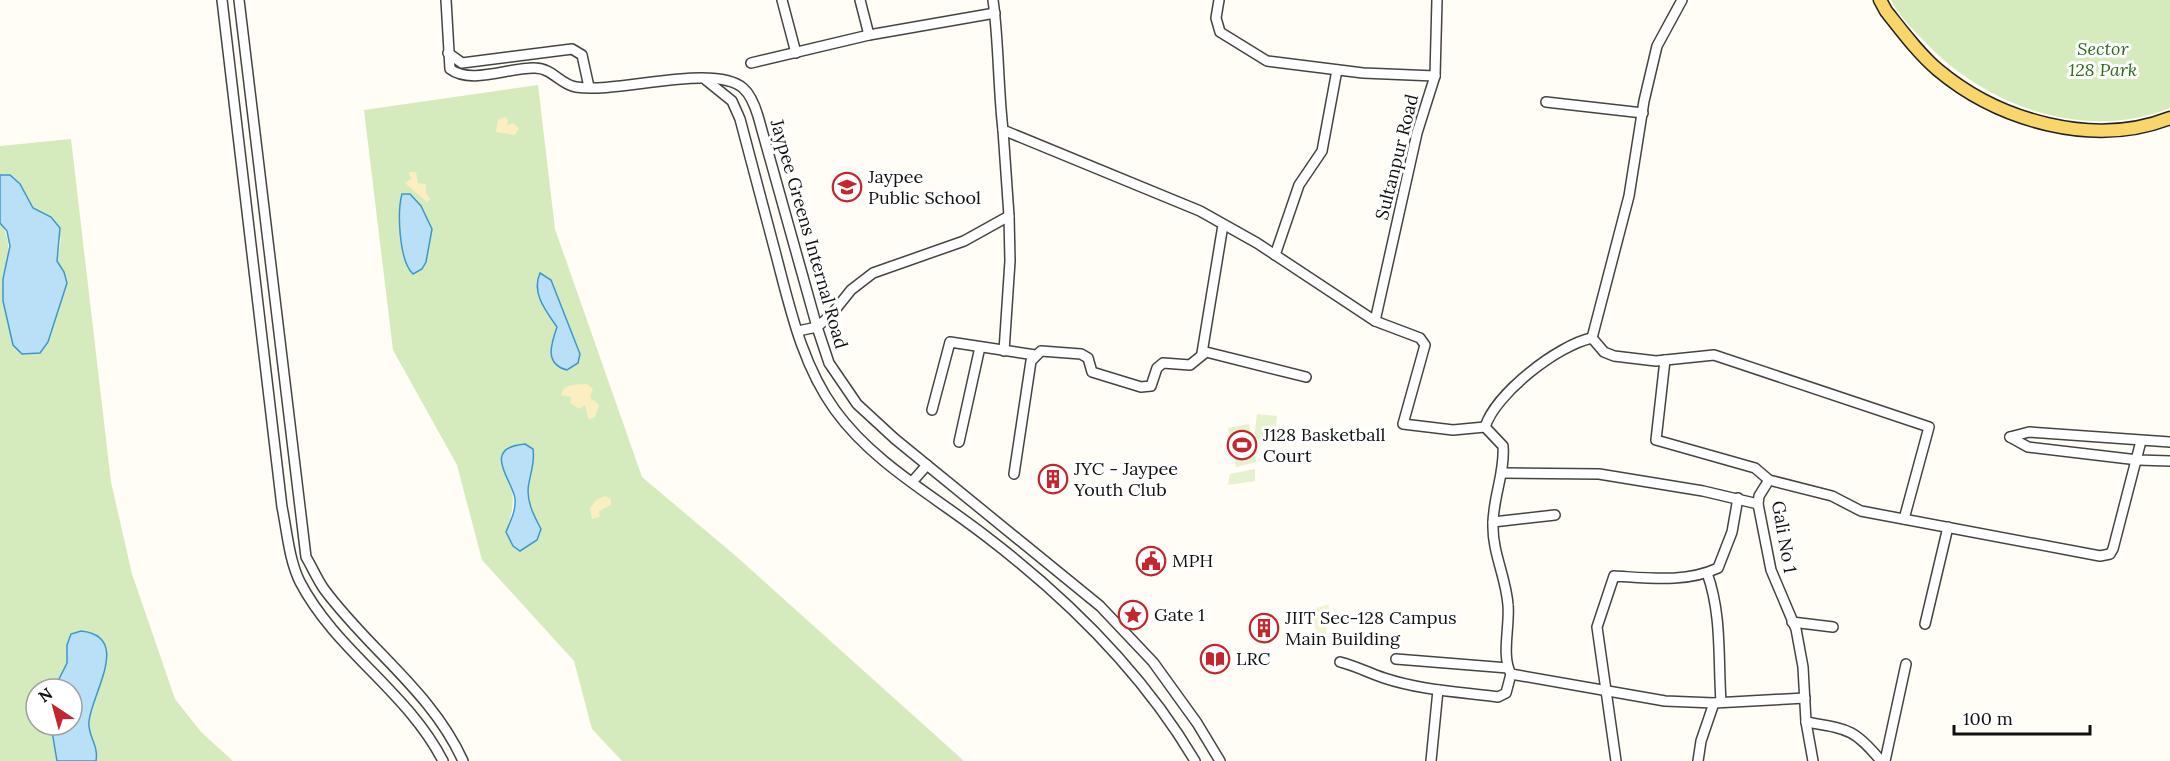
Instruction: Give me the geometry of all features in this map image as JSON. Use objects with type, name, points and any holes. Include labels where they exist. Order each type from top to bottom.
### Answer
[{"type":"main road","points":[[1880,0],[1886,11],[1937,69],[1975,96],[2016,116],[2096,130],[2127,130],[2170,118]]},
{"type":"street","points":[[222,0],[282,507],[292,558],[300,582],[339,634],[412,713],[443,761]]},
{"type":"street","points":[[239,0],[306,557],[323,588],[428,704],[452,737],[463,761]]},
{"type":"street","points":[[446,0],[447,52],[462,63],[572,49],[582,55],[589,87]]},
{"type":"street","points":[[782,0],[796,53]]},
{"type":"street","points":[[860,0],[869,35]]},
{"type":"street","points":[[993,0],[1009,216],[1010,261],[1004,351]]},
{"type":"street","points":[[1219,0],[1216,18],[1218,29],[1258,57],[1276,63],[1337,70],[1435,76]]},
{"type":"street","name":"Sultanpur Road","points":[[1375,321],[1417,133],[1435,76],[1438,41],[1437,0]]},
{"type":"street","points":[[1592,338],[1629,196],[1642,113],[1657,46],[1682,0]]},
{"type":"street","points":[[751,63],[869,35],[995,13]]},
{"type":"street","name":"Jaypee Greens Internal Road","points":[[447,52],[450,69],[457,74],[483,74],[537,68],[546,69],[574,87],[601,89],[705,79],[727,80],[743,88],[753,100],[829,363],[857,404],[927,465],[1100,606],[1153,662],[1197,723],[1220,761]]},
{"type":"street","points":[[1275,255],[1299,185],[1322,150],[1337,70]]},
{"type":"street","name":"Jaypee Greens Internal Road","points":[[705,79],[732,101],[740,119],[808,363],[835,411],[879,457],[989,538],[1085,621],[1132,672],[1178,732],[1196,761]]},
{"type":"street","points":[[1546,102],[1642,113]]},
{"type":"street","points":[[1003,130],[1200,211],[1275,255],[1375,321],[1420,338],[1425,345],[1402,420],[1403,424],[1453,430],[1485,427]]},
{"type":"street","points":[[798,331],[817,327],[831,315],[851,290],[873,273],[964,241],[1009,216]]},
{"type":"street","points":[[933,410],[948,343],[952,341],[1035,355],[1047,350],[1081,354],[1088,358],[1089,369],[1097,375],[1147,387],[1154,383],[1157,368],[1163,363],[1195,364],[1202,353],[1223,225]]},
{"type":"street","points":[[1592,338],[1609,355],[1665,360],[1714,355],[1836,395],[1878,412],[1929,427],[1904,519]]},
{"type":"street","points":[[1485,427],[1496,405],[1507,393],[1545,363],[1583,340],[1592,338]]},
{"type":"street","points":[[959,442],[980,347]]},
{"type":"street","points":[[1202,353],[1212,353],[1306,377]]},
{"type":"street","points":[[1014,474],[1029,368],[1035,355]]},
{"type":"street","points":[[1665,360],[1656,440],[1755,468],[1769,480],[1832,496],[1851,508],[2106,556],[2113,549],[2138,460],[2141,441]]},
{"type":"street","points":[[1340,662],[1368,670],[1383,678],[1438,690],[1502,696],[1508,690],[1510,671],[1508,604],[1494,545],[1493,522],[1502,473],[1503,446],[1485,427]]},
{"type":"street","points":[[2170,442],[2029,432],[2010,437],[2028,447],[2138,460],[2170,461]]},
{"type":"street","points":[[277,461],[293,460]]},
{"type":"street","points":[[912,482],[927,465]]},
{"type":"street","points":[[1502,473],[1599,474],[1738,498],[1758,504]]},
{"type":"street","name":"Gali No 1","points":[[1769,480],[1759,496],[1758,504],[1770,570],[1792,621],[1803,667],[1806,722],[1812,761]]},
{"type":"street","points":[[1616,761],[1597,627],[1614,576],[1657,579],[1700,576],[1718,568],[1732,532],[1738,498]]},
{"type":"street","points":[[1493,522],[1555,515]]},
{"type":"street","points":[[1925,624],[1947,527]]},
{"type":"street","points":[[1698,761],[1704,730],[1718,702],[1718,616],[1715,596],[1707,573]]},
{"type":"street","points":[[1792,621],[1833,627]]},
{"type":"street","points":[[1396,659],[1510,671],[1608,693],[1665,701],[1718,702],[1805,698]]},
{"type":"street","points":[[1885,761],[1906,664]]},
{"type":"street","points":[[1431,761],[1438,690]]},
{"type":"street","points":[[1806,722],[1851,731],[1861,738],[1881,761]]},
{"type":"shaded area","points":[[1329,604],[1325,643],[1318,642],[1319,634],[1304,612]]},
{"type":"green space","name":"Sector 128 Park","points":[[1891,0],[2170,0],[2170,108],[2137,118],[2103,121],[2069,119],[2036,111],[2004,99],[1974,83],[1947,62],[1909,26]]},
{"type":"green space","points":[[538,85],[555,229],[642,477],[737,557],[964,761],[622,761],[592,729],[574,661],[482,560],[457,465],[393,350],[364,110]],"holes":[[[551,280],[580,354],[551,345],[557,327],[539,296]],[[525,444],[532,473],[528,491],[531,509],[541,529],[506,532],[513,502],[512,483],[505,453],[516,445]]]},
{"type":"green space","points":[[71,139],[111,482],[132,574],[175,699],[201,732],[233,761],[96,761],[89,718],[94,697],[105,670],[67,645],[67,663],[60,677],[24,677],[24,737],[53,737],[57,761],[0,761],[0,223],[8,241],[3,301],[55,317],[65,282],[62,269],[57,261],[61,239],[51,217],[33,208],[20,183],[10,175],[0,175],[0,146]]},
{"type":"green space","points":[[1257,414],[1277,416],[1274,443],[1254,438]]},
{"type":"green space","name":"J128 Basketball Court","points":[[1249,424],[1256,462],[1236,467],[1228,428]]},
{"type":"green space","points":[[1255,469],[1255,481],[1228,485],[1230,474]]},
{"type":"sand","points":[[505,117],[508,120],[507,125],[513,123],[519,128],[515,135],[496,132],[498,120]]},
{"type":"sand","points":[[409,172],[416,172],[418,183],[426,184],[426,193],[430,199],[427,202],[405,183],[411,179]]},
{"type":"sand","points":[[587,384],[593,389],[590,397],[599,405],[595,417],[591,419],[588,418],[585,405],[579,409],[570,403],[571,397],[561,395],[564,388]]},
{"type":"sand","points":[[605,496],[611,499],[611,505],[599,511],[600,517],[592,519],[590,508],[596,500]]},
{"type":"water","points":[[0,175],[10,175],[20,184],[33,208],[51,217],[60,228],[57,261],[64,272],[67,283],[48,342],[40,353],[22,354],[13,345],[3,301],[3,279],[10,246],[7,231],[0,223]]},
{"type":"water","points":[[402,194],[410,194],[421,206],[432,229],[426,262],[422,269],[413,274],[408,268],[400,236]]},
{"type":"water","points":[[540,273],[551,280],[580,354],[578,363],[567,370],[555,363],[552,358],[551,346],[557,327],[541,302],[537,288]]},
{"type":"water","points":[[525,444],[533,449],[528,495],[541,529],[537,540],[520,551],[513,546],[506,532],[514,512],[515,499],[501,459],[504,452],[511,447]]},
{"type":"water","points":[[81,631],[96,635],[104,643],[107,654],[89,721],[96,750],[96,761],[57,761],[53,737],[84,737],[84,677],[60,677],[67,663],[67,645],[71,634]]},
{"type":"place","name":"Jaypee Public School","points":[[847,187]]},
{"type":"place","name":"J128 Basketball Court","points":[[1242,445]]},
{"type":"place","name":"JYC - Jaypee Youth Club","points":[[1053,479]]},
{"type":"place","name":"MPH","points":[[1151,561]]},
{"type":"place","name":"Gate 1","points":[[1133,615]]},
{"type":"place","name":"JIIT Sec-128 Campus Main Building","points":[[1264,628]]},
{"type":"place","name":"LRC","points":[[1215,659]]}]
